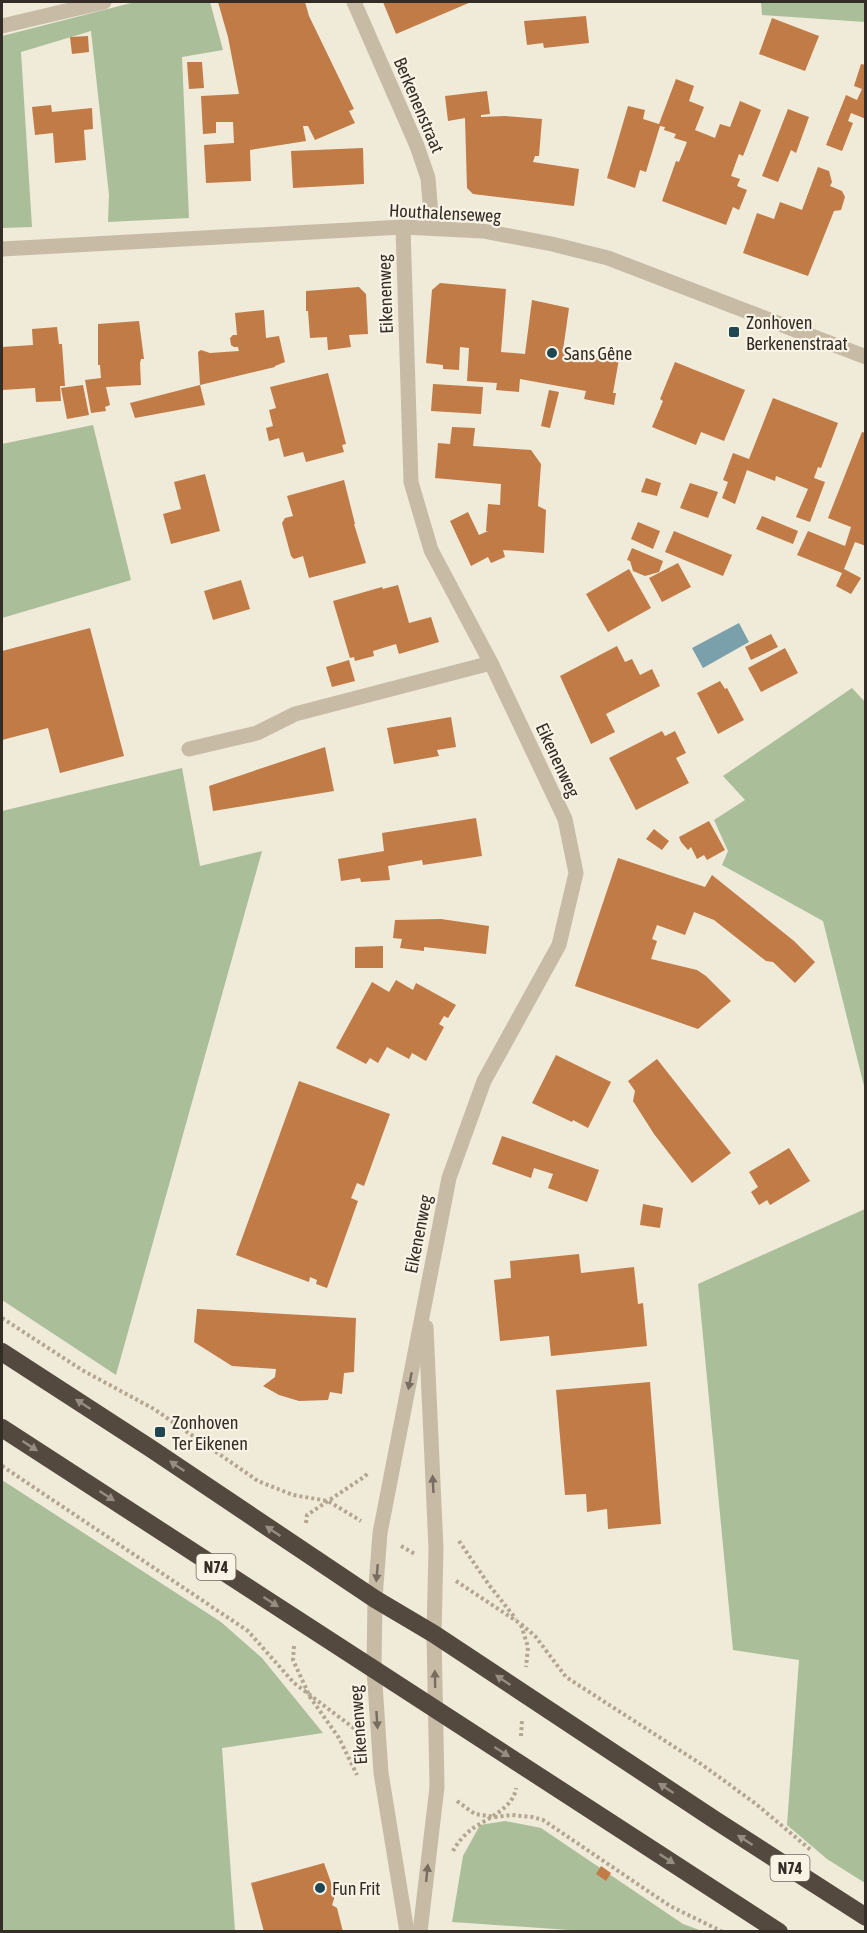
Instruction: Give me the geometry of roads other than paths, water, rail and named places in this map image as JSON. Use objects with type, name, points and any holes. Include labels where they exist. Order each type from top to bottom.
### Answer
[{"type":"highway","name":"N74","points":[[2,1352],[375,1599],[434,1634],[866,1917]]},
{"type":"highway","name":"N74","points":[[2,1428],[779,1932]]},
{"type":"street","points":[[2,26],[104,2]]},
{"type":"street","name":"Berkenenstraat","points":[[354,2],[417,146],[428,178],[432,228]]},
{"type":"street","name":"Houthalenseweg","points":[[2,249],[403,227],[495,233],[608,258],[866,357]]},
{"type":"street","name":"Eikenenweg","points":[[403,227],[411,482],[431,550],[491,663],[565,819],[576,873],[559,945],[484,1081],[449,1178],[380,1533],[375,1599],[374,1669],[379,1747],[381,1773],[407,1932]]},
{"type":"street","points":[[189,749],[257,733],[295,714],[491,663]]},
{"type":"street","name":"Eikenenweg","points":[[420,1932],[437,1787],[434,1634],[436,1549],[424,1303]]},
{"type":"water","points":[[739,623],[749,642],[703,668],[692,648]]},
{"type":"place","name":"Zonhoven Berkenenstraat","points":[[734,332]]},
{"type":"place","name":"Sans Gêne","points":[[552,353]]},
{"type":"place","name":"Zonhoven Ter Eikenen","points":[[160,1432]]},
{"type":"place","name":"Fun Frit","points":[[320,1888]]}]
